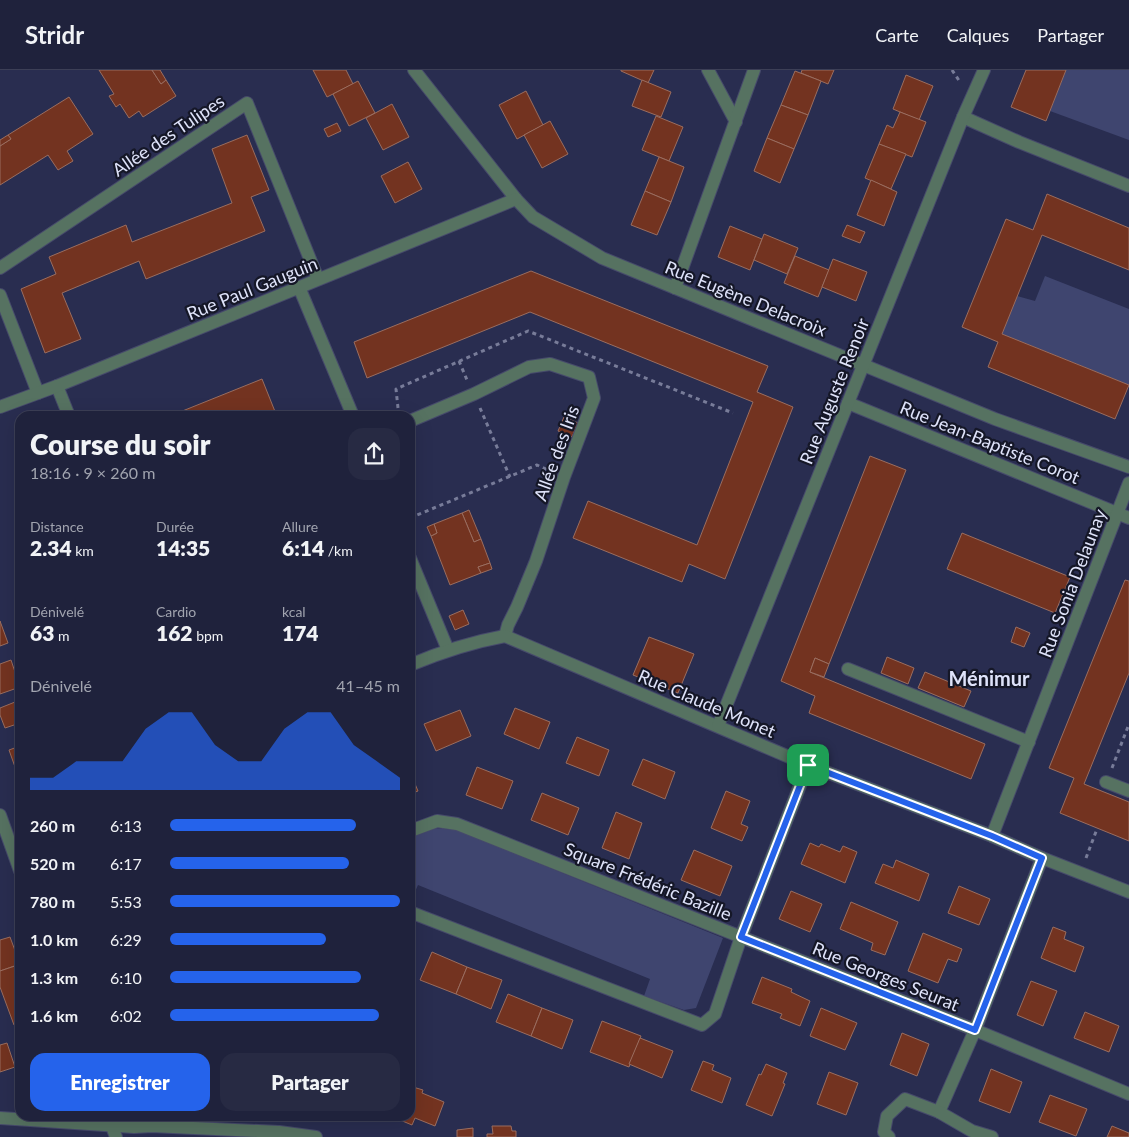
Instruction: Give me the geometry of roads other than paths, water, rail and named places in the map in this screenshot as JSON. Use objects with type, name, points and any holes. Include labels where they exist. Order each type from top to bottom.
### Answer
[{"type":"street","name":"Rue Eugène Delacroix","points":[[414,70],[516,199],[533,217],[602,258],[995,419],[1129,468]]},
{"type":"street","points":[[708,70],[736,122]]},
{"type":"street","points":[[675,288],[754,70]]},
{"type":"street","name":"Rue Auguste Renoir","points":[[718,726],[963,117],[984,70]]},
{"type":"street","name":"Allée des Tulipes","points":[[0,268],[247,103],[318,279]]},
{"type":"street","points":[[963,117],[1019,142],[1129,186]]},
{"type":"street","name":"Rue Paul Gauguin","points":[[0,407],[57,386],[516,199]]},
{"type":"street","points":[[299,287],[351,411]]},
{"type":"street","points":[[0,295],[38,393]]},
{"type":"street","name":"Allée des Iris","points":[[415,419],[474,394],[528,367],[550,364],[589,377],[594,398],[564,477],[536,561],[505,636]]},
{"type":"street","points":[[57,386],[67,411]]},
{"type":"street","name":"Rue Jean-Baptiste Corot","points":[[848,403],[1123,516]]},
{"type":"street","name":"Rue Sonia Delaunay","points":[[992,836],[1028,742],[1123,516],[1129,483]]},
{"type":"street","points":[[415,570],[448,650]]},
{"type":"street","points":[[415,663],[448,650],[482,640],[505,636]]},
{"type":"street","name":"Rue Claude Monet","points":[[505,636],[808,765],[992,836],[1129,892]]},
{"type":"street","points":[[848,669],[1028,742]]},
{"type":"street","points":[[741,937],[808,765]]},
{"type":"street","points":[[1106,782],[1129,791]]},
{"type":"street","points":[[0,815],[15,857]]},
{"type":"street","name":"Square Frédéric Bazille","points":[[415,830],[437,820],[457,824],[741,937],[715,1014],[702,1025],[415,914]]},
{"type":"street","points":[[939,1112],[975,1030],[1042,858]]},
{"type":"street","name":"Rue Georges Seurat","points":[[741,937],[975,1030],[1129,1094]]},
{"type":"street","points":[[889,1137],[884,1132],[887,1116],[905,1099],[939,1112],[972,1131],[992,1137]]},
{"type":"street","points":[[0,1118],[15,1119]]},
{"type":"street","points":[[42,1121],[112,1126],[279,1132],[316,1137]]},
{"type":"district","name":"Ménimur","points":[[989,678]]}]
